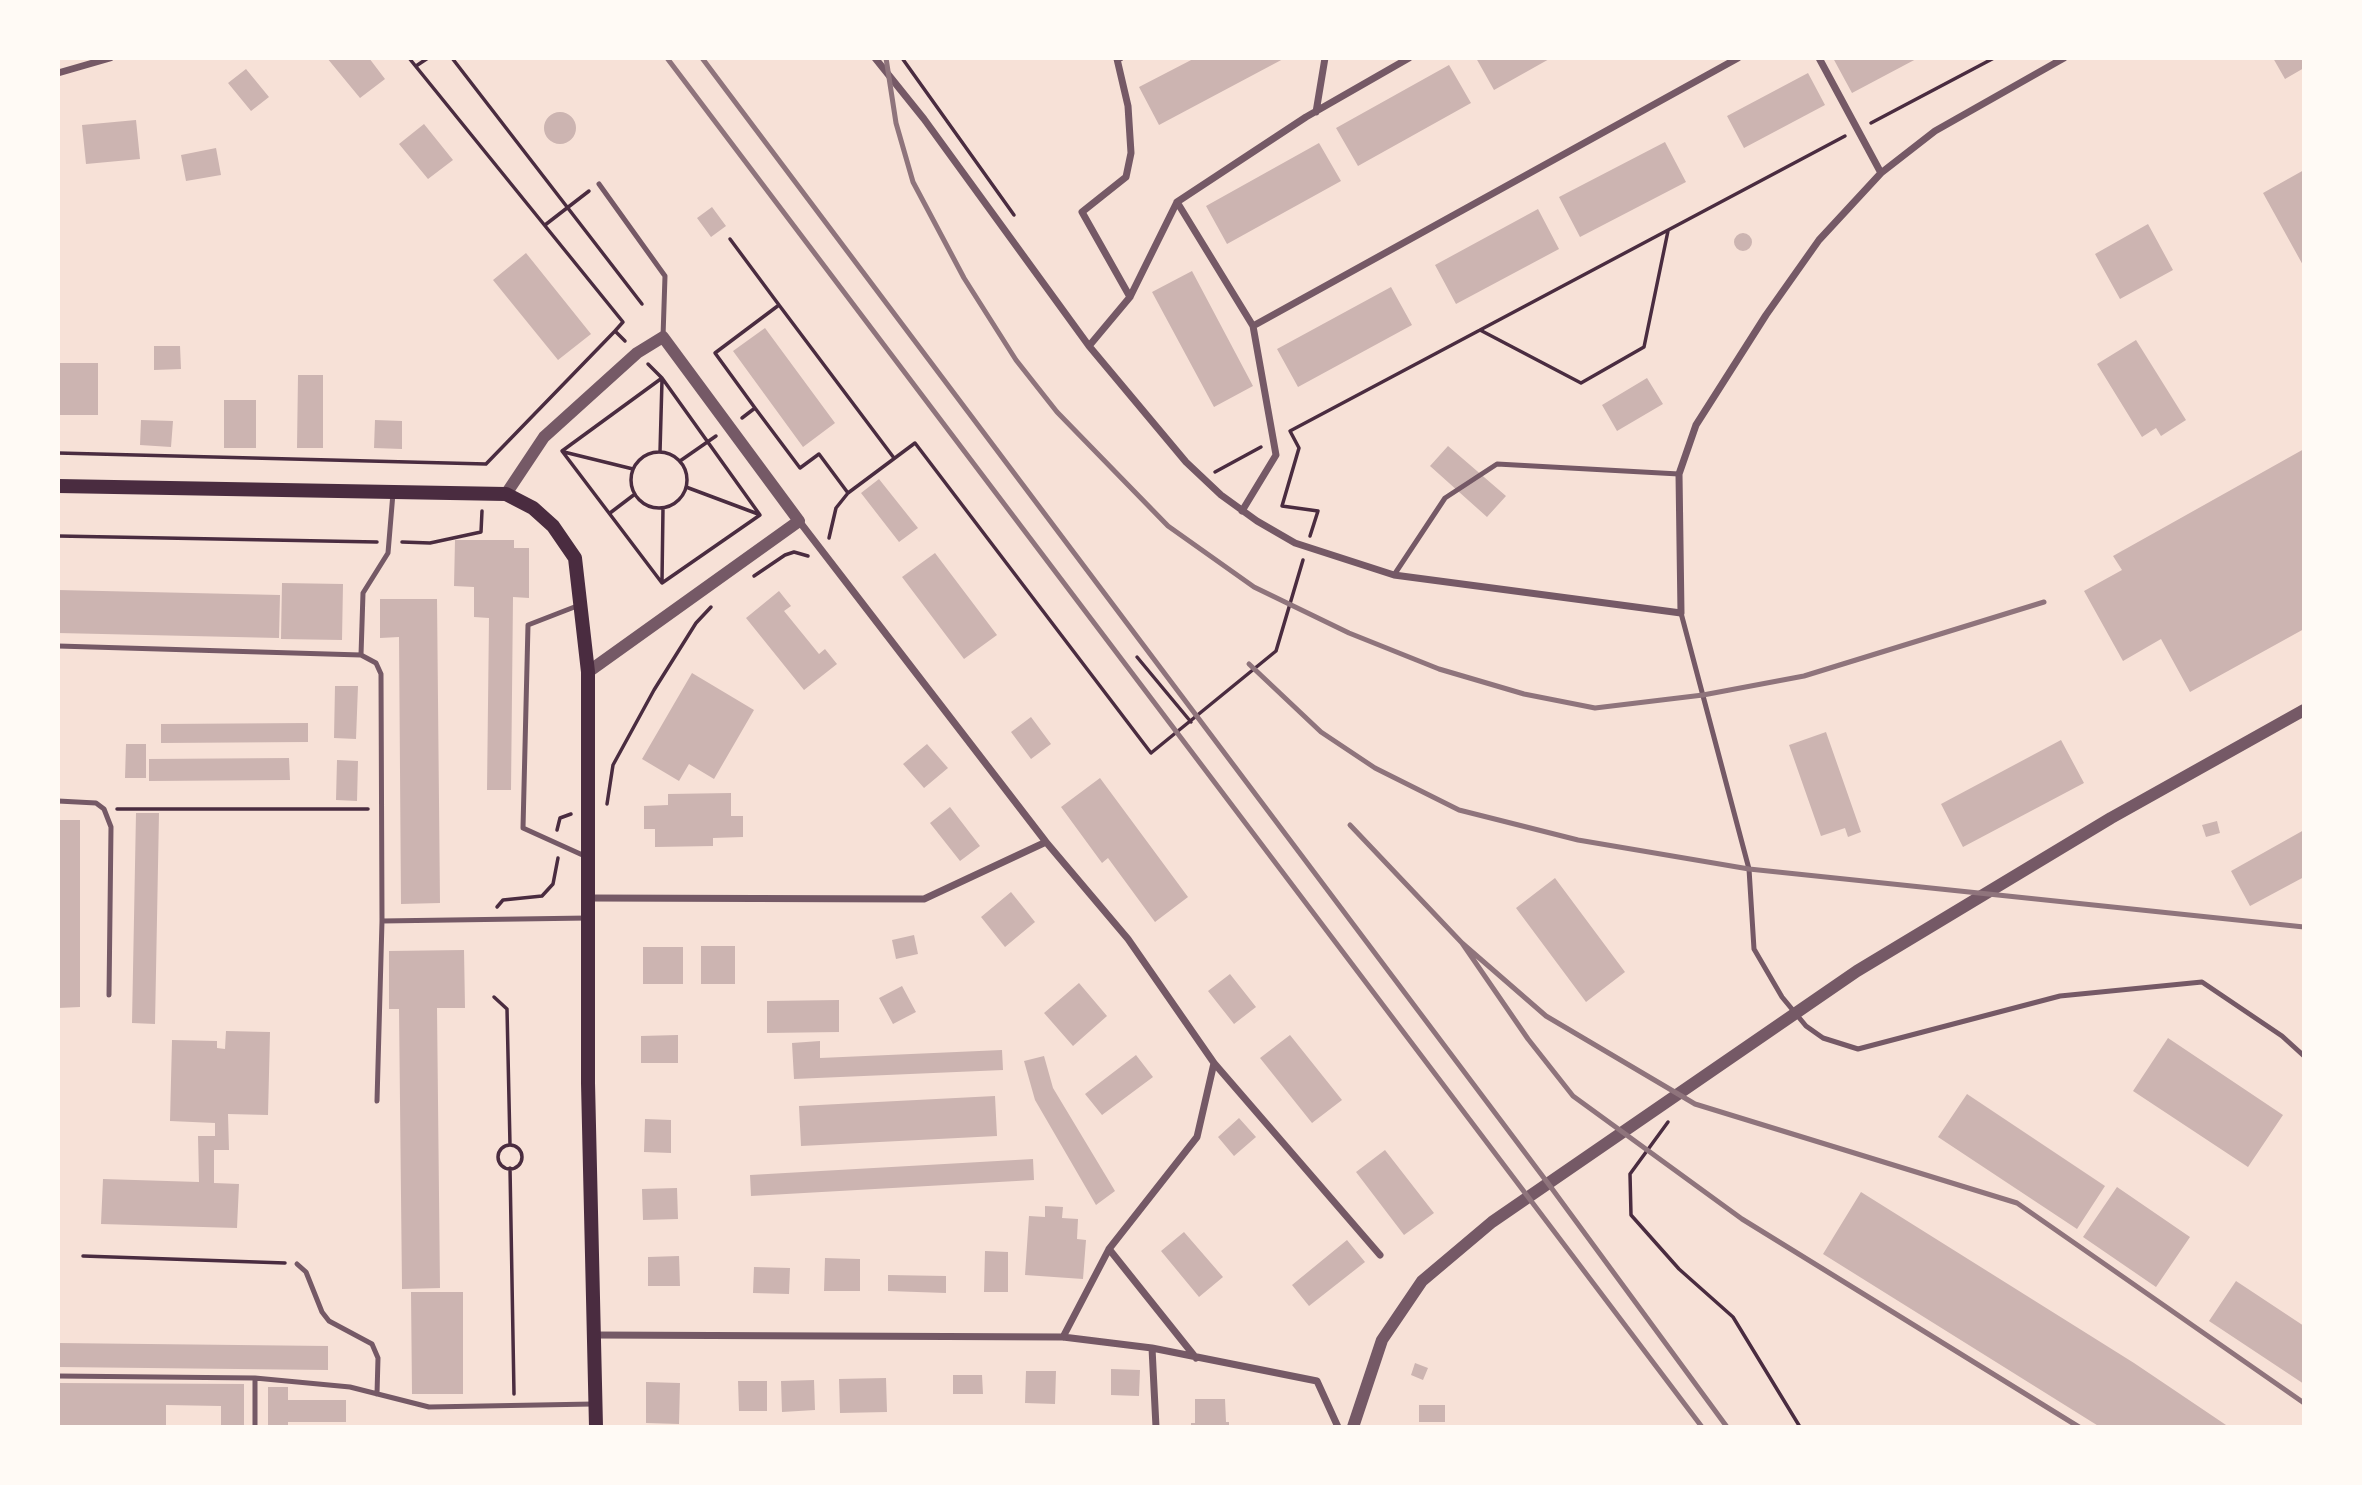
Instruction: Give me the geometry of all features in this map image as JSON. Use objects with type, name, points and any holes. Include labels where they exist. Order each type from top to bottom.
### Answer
[{"type":"main road","points":[[58,486],[506,494],[533,508],[553,526],[575,558],[588,672],[588,1083],[596,1427]]},
{"type":"street","points":[[58,73],[110,58]]},
{"type":"street","points":[[875,58],[1089,345],[1186,462],[1242,510],[1295,543],[1394,575],[1681,613],[1679,474],[1696,425],[1766,315],[1819,240],[1881,173],[1934,131],[2064,58]]},
{"type":"street","points":[[1120,58],[1117,59],[1128,106],[1131,153],[1126,177],[1082,212],[1130,297]]},
{"type":"street","points":[[1316,112],[1325,58]]},
{"type":"street","points":[[1089,345],[1130,297],[1177,202],[1316,112],[1409,58]]},
{"type":"street","points":[[1253,326],[1738,58]]},
{"type":"street","points":[[1819,58],[1881,173]]},
{"type":"street","points":[[1177,202],[1253,326],[1276,456],[1242,510]]},
{"type":"street","points":[[506,494],[544,437],[637,353],[663,337],[728,428],[1046,842],[1128,939],[1214,1063],[1380,1255]]},
{"type":"street","points":[[588,672],[799,521]]},
{"type":"street","points":[[1353,1427],[1382,1340],[1422,1282],[1492,1222],[1857,971],[2110,818],[2304,710]]},
{"type":"street","points":[[588,898],[924,899],[1046,842]]},
{"type":"street","points":[[1063,1337],[1109,1250],[1197,1137],[1214,1063]]},
{"type":"street","points":[[1109,1250],[1196,1359]]},
{"type":"street","points":[[595,1335],[1063,1337],[1152,1348],[1196,1359],[1317,1381],[1338,1427]]},
{"type":"street","points":[[1152,1348],[1156,1427]]},
{"type":"lane","points":[[599,184],[665,276],[663,337]]},
{"type":"lane","points":[[1394,575],[1445,498],[1497,464],[1679,474]]},
{"type":"lane","points":[[360,655],[363,593],[388,553],[391,542],[393,490]]},
{"type":"lane","points":[[580,605],[528,625],[523,828],[588,858]]},
{"type":"lane","points":[[1681,613],[1749,869],[1754,949],[1782,998],[1806,1026],[1823,1038],[1858,1049],[2060,996],[2202,982],[2282,1036],[2304,1056]]},
{"type":"lane","points":[[58,646],[360,655],[376,663],[382,674],[382,921],[377,1101]]},
{"type":"lane","points":[[58,801],[96,803],[104,809],[111,827],[109,995]]},
{"type":"lane","points":[[382,921],[588,918]]},
{"type":"lane","points":[[297,1264],[306,1272],[322,1312],[329,1321],[372,1344],[378,1358],[377,1394]]},
{"type":"lane","points":[[58,1376],[255,1378],[351,1387],[429,1408],[596,1404]]},
{"type":"lane","points":[[255,1378],[255,1427]]},
{"type":"path","points":[[58,536],[430,542],[481,532],[485,464],[623,322],[409,58]]},
{"type":"path","points":[[416,66],[428,58]]},
{"type":"path","points":[[452,58],[642,304]]},
{"type":"path","points":[[902,58],[1020,223]]},
{"type":"path","points":[[1203,478],[1994,58]]},
{"type":"path","points":[[544,225],[599,184]]},
{"type":"path","points":[[1480,330],[1581,383],[1644,347],[1668,230]]},
{"type":"path","points":[[730,239],[894,458]]},
{"type":"path","points":[[779,305],[715,353],[800,468],[819,454],[848,493]]},
{"type":"path","points":[[615,331],[662,378],[760,514]]},
{"type":"path","points":[[562,451],[662,378]]},
{"type":"path","points":[[660,452],[662,378]]},
{"type":"path","points":[[680,461],[755,408]]},
{"type":"path","points":[[1290,431],[1298,448],[1282,506],[1318,511],[1310,537]]},
{"type":"path","points":[[753,577],[785,555],[794,552],[811,556],[821,548],[832,535],[836,508],[848,493],[915,443],[1151,753],[1276,651],[1306,550]]},
{"type":"path","points":[[562,451],[633,469]]},
{"type":"path","points":[[562,451],[662,583]]},
{"type":"path","points":[[660,452],[680,461],[687,478],[686,487],[677,501],[663,508],[647,505],[635,494],[632,486],[633,469],[644,456],[660,452]]},
{"type":"path","points":[[58,453],[485,464]]},
{"type":"path","points":[[1208,464],[1217,471]]},
{"type":"path","points":[[686,487],[760,514]]},
{"type":"path","points":[[610,513],[635,494]]},
{"type":"path","points":[[662,583],[663,508]]},
{"type":"path","points":[[662,583],[760,514]]},
{"type":"path","points":[[496,919],[496,908],[503,900],[542,896],[553,884],[558,863],[560,818],[607,806],[612,765],[696,623],[721,600]]},
{"type":"path","points":[[1137,657],[1191,722]]},
{"type":"path","points":[[104,809],[382,809]]},
{"type":"path","points":[[494,997],[507,1009],[510,1145]]},
{"type":"path","points":[[1677,1116],[1668,1122],[1630,1174],[1631,1215],[1679,1269],[1733,1317],[1800,1427]]},
{"type":"path","points":[[510,1145],[520,1150],[522,1158],[518,1166],[503,1167],[498,1157],[503,1147],[510,1145]]},
{"type":"path","points":[[510,1168],[514,1408]]},
{"type":"path","points":[[83,1256],[297,1264]]},
{"type":"building","points":[[327,58],[369,58],[385,79],[360,98]]},
{"type":"building","points":[[1195,58],[1285,58],[1159,125],[1139,87]]},
{"type":"building","points":[[1476,58],[1551,58],[1494,90]]},
{"type":"building","points":[[1833,58],[1918,58],[1852,93]]},
{"type":"building","points":[[2273,58],[2304,58],[2304,68],[2285,79]]},
{"type":"building","points":[[1449,65],[1471,103],[1358,166],[1336,128]]},
{"type":"building","points":[[246,69],[269,97],[251,111],[228,83]]},
{"type":"building","points":[[1808,73],[1825,105],[1744,148],[1727,116]]},
{"type":"building","points":[[560,112],[571,117],[576,128],[571,139],[560,144],[549,139],[544,128],[549,117]]},
{"type":"building","points":[[136,120],[140,159],[86,164],[82,125]]},
{"type":"building","points":[[424,124],[453,160],[428,179],[399,144]]},
{"type":"building","points":[[1665,142],[1686,182],[1580,237],[1559,197]]},
{"type":"building","points":[[1319,143],[1341,181],[1227,244],[1206,206]]},
{"type":"building","points":[[216,148],[221,175],[186,181],[181,155]]},
{"type":"building","points":[[2304,170],[2304,267],[2263,193]]},
{"type":"building","points":[[712,207],[726,226],[711,237],[697,218]]},
{"type":"building","points":[[1538,209],[1559,249],[1456,304],[1435,265]]},
{"type":"building","points":[[2148,224],[2173,270],[2120,299],[2095,254]]},
{"type":"building","points":[[1743,233],[1749,236],[1752,242],[1749,248],[1743,251],[1737,248],[1734,242],[1737,236]]},
{"type":"building","points":[[526,253],[591,334],[558,360],[493,280]]},
{"type":"building","points":[[1192,271],[1253,386],[1214,407],[1152,292]]},
{"type":"building","points":[[1391,287],[1412,325],[1298,387],[1277,349]]},
{"type":"building","points":[[765,328],[835,423],[803,447],[733,351]]},
{"type":"building","points":[[2136,340],[2186,420],[2161,436],[2156,428],[2142,437],[2097,364]]},
{"type":"building","points":[[154,346],[180,346],[181,369],[154,370]]},
{"type":"building","points":[[58,363],[98,363],[98,415],[58,415]]},
{"type":"building","points":[[298,375],[323,375],[323,448],[297,448]]},
{"type":"building","points":[[1647,378],[1663,404],[1617,431],[1602,405]]},
{"type":"building","points":[[224,400],[256,400],[256,448],[224,448]]},
{"type":"building","points":[[141,420],[173,421],[171,447],[140,445]]},
{"type":"building","points":[[375,420],[402,421],[402,449],[374,448]]},
{"type":"building","points":[[1448,446],[1506,496],[1487,517],[1430,466]]},
{"type":"building","points":[[2304,449],[2304,629],[2190,692],[2161,639],[2123,661],[2084,591],[2122,570],[2113,556]]},
{"type":"building","points":[[879,479],[918,528],[899,542],[861,493]]},
{"type":"building","points":[[455,540],[514,540],[514,548],[529,548],[529,598],[513,597],[511,790],[487,790],[489,618],[474,617],[474,587],[454,586]]},
{"type":"building","points":[[935,553],[997,635],[964,659],[902,577]]},
{"type":"building","points":[[282,583],[343,584],[342,640],[281,639]]},
{"type":"building","points":[[58,590],[280,595],[279,638],[58,633]]},
{"type":"building","points":[[779,591],[791,606],[784,611],[819,654],[825,649],[837,664],[804,690],[746,618]]},
{"type":"building","points":[[380,599],[437,599],[440,903],[401,904],[399,637],[380,638]]},
{"type":"building","points":[[692,673],[754,710],[714,779],[689,764],[679,781],[642,759]]},
{"type":"building","points":[[335,686],[358,686],[356,739],[334,738]]},
{"type":"building","points":[[1031,717],[1051,744],[1031,759],[1011,732]]},
{"type":"building","points":[[308,723],[308,742],[161,743],[161,724]]},
{"type":"building","points":[[1826,732],[1861,832],[1848,837],[1845,828],[1821,836],[1789,745]]},
{"type":"building","points":[[2061,740],[2084,783],[1963,847],[1941,804]]},
{"type":"building","points":[[126,744],[146,744],[146,778],[125,778]]},
{"type":"building","points":[[927,744],[948,768],[924,788],[903,764]]},
{"type":"building","points":[[289,758],[290,780],[149,781],[149,759]]},
{"type":"building","points":[[337,760],[358,761],[357,801],[336,800]]},
{"type":"building","points":[[1100,778],[1188,897],[1155,922],[1108,858],[1102,863],[1061,807]]},
{"type":"building","points":[[731,793],[731,816],[743,816],[743,837],[713,838],[713,846],[655,847],[655,829],[644,829],[644,806],[668,805],[668,794]]},
{"type":"building","points":[[950,807],[980,846],[960,861],[930,823]]},
{"type":"building","points":[[136,813],[159,813],[155,1024],[132,1023]]},
{"type":"building","points":[[58,820],[80,820],[80,1007],[58,1008]]},
{"type":"building","points":[[2217,821],[2220,833],[2206,837],[2202,825]]},
{"type":"building","points":[[2304,830],[2304,877],[2250,906],[2231,871]]},
{"type":"building","points":[[1555,878],[1625,972],[1586,1002],[1516,908]]},
{"type":"building","points":[[1011,892],[1035,922],[1005,947],[981,917]]},
{"type":"building","points":[[914,935],[918,954],[896,959],[892,940]]},
{"type":"building","points":[[701,946],[735,946],[735,984],[701,984]]},
{"type":"building","points":[[643,947],[683,947],[683,984],[643,984]]},
{"type":"building","points":[[464,950],[465,1008],[437,1008],[440,1288],[402,1289],[399,1009],[389,1009],[389,951]]},
{"type":"building","points":[[1230,974],[1256,1007],[1234,1024],[1208,991]]},
{"type":"building","points":[[1079,983],[1107,1016],[1073,1046],[1044,1013]]},
{"type":"building","points":[[902,986],[916,1012],[893,1024],[879,998]]},
{"type":"building","points":[[839,1000],[839,1032],[767,1033],[767,1001]]},
{"type":"building","points":[[226,1031],[270,1032],[268,1115],[228,1114],[229,1150],[214,1150],[214,1183],[239,1184],[237,1228],[101,1224],[103,1179],[199,1182],[198,1136],[215,1136],[215,1123],[170,1121],[172,1040],[217,1041],[217,1048],[225,1049]]},
{"type":"building","points":[[678,1035],[678,1063],[641,1063],[641,1036]]},
{"type":"building","points":[[1290,1035],[1342,1100],[1312,1123],[1260,1058]]},
{"type":"building","points":[[2168,1038],[2283,1115],[2248,1167],[2133,1091]]},
{"type":"building","points":[[820,1041],[820,1058],[1002,1050],[1003,1070],[794,1079],[792,1043]]},
{"type":"building","points":[[1136,1055],[1153,1077],[1102,1115],[1085,1094]]},
{"type":"building","points":[[1044,1056],[1053,1088],[1115,1191],[1096,1205],[1035,1100],[1024,1061]]},
{"type":"building","points":[[1967,1094],[2105,1186],[2077,1229],[1938,1137]]},
{"type":"building","points":[[995,1096],[997,1136],[801,1146],[799,1106]]},
{"type":"building","points":[[1239,1118],[1256,1137],[1234,1156],[1218,1137]]},
{"type":"building","points":[[645,1119],[671,1120],[671,1153],[644,1152]]},
{"type":"building","points":[[1385,1150],[1434,1213],[1404,1235],[1356,1172]]},
{"type":"building","points":[[1033,1159],[1034,1180],[751,1196],[750,1175]]},
{"type":"building","points":[[2117,1187],[2190,1237],[2156,1287],[2083,1237]]},
{"type":"building","points":[[677,1188],[678,1219],[643,1220],[642,1189]]},
{"type":"building","points":[[1861,1192],[2134,1363],[2229,1427],[2100,1427],[1823,1254]]},
{"type":"building","points":[[1045,1206],[1063,1207],[1062,1218],[1078,1219],[1077,1239],[1086,1240],[1083,1279],[1025,1275],[1029,1216],[1045,1217]]},
{"type":"building","points":[[1184,1232],[1223,1277],[1199,1297],[1161,1251]]},
{"type":"building","points":[[1347,1240],[1365,1262],[1309,1306],[1292,1285]]},
{"type":"building","points":[[985,1251],[1008,1252],[1008,1292],[984,1292]]},
{"type":"building","points":[[679,1256],[680,1286],[648,1286],[648,1257]]},
{"type":"building","points":[[825,1258],[860,1259],[860,1291],[824,1291]]},
{"type":"building","points":[[754,1267],[790,1268],[789,1294],[753,1293]]},
{"type":"building","points":[[888,1275],[946,1276],[946,1293],[888,1291]]},
{"type":"building","points":[[2236,1281],[2304,1326],[2304,1384],[2209,1321]]},
{"type":"building","points":[[411,1292],[463,1292],[463,1394],[412,1394]]},
{"type":"building","points":[[58,1343],[328,1346],[328,1370],[58,1367]]},
{"type":"building","points":[[1415,1363],[1428,1368],[1423,1380],[1411,1375]]},
{"type":"building","points":[[1111,1369],[1140,1370],[1139,1396],[1111,1395]]},
{"type":"building","points":[[1026,1371],[1056,1371],[1055,1404],[1025,1403]]},
{"type":"building","points":[[953,1375],[982,1375],[983,1394],[953,1394]]},
{"type":"building","points":[[886,1378],[887,1412],[840,1413],[839,1379]]},
{"type":"building","points":[[814,1380],[815,1410],[782,1412],[781,1381]]},
{"type":"building","points":[[738,1381],[767,1381],[767,1411],[739,1411]]},
{"type":"building","points":[[646,1382],[680,1383],[679,1424],[646,1423]]},
{"type":"building","points":[[58,1383],[244,1384],[244,1427],[221,1427],[221,1406],[166,1405],[166,1427],[58,1427]]},
{"type":"building","points":[[268,1387],[288,1387],[288,1400],[346,1400],[346,1422],[288,1422],[288,1427],[268,1427]]},
{"type":"building","points":[[1195,1399],[1225,1399],[1226,1422],[1229,1422],[1229,1427],[1191,1427],[1191,1423],[1195,1423]]},
{"type":"building","points":[[1419,1405],[1445,1405],[1445,1422],[1419,1422]]},
{"type":"railway","points":[[667,58],[1702,1427]]},
{"type":"railway","points":[[702,58],[1550,1186],[1727,1427]]},
{"type":"railway","points":[[886,58],[896,123],[913,182],[964,278],[1016,360],[1057,412],[1168,526],[1254,587],[1349,633],[1439,669],[1524,694],[1595,708],[1703,695],[1804,676],[2044,602]]},
{"type":"railway","points":[[1249,664],[1321,732],[1375,768],[1459,810],[1578,840],[1749,869],[2304,927]]},
{"type":"railway","points":[[1350,825],[1462,943],[1528,1039],[1573,1096],[1742,1219],[2079,1427]]},
{"type":"railway","points":[[1462,943],[1546,1016],[1695,1104],[2017,1203],[2304,1403]]}]
